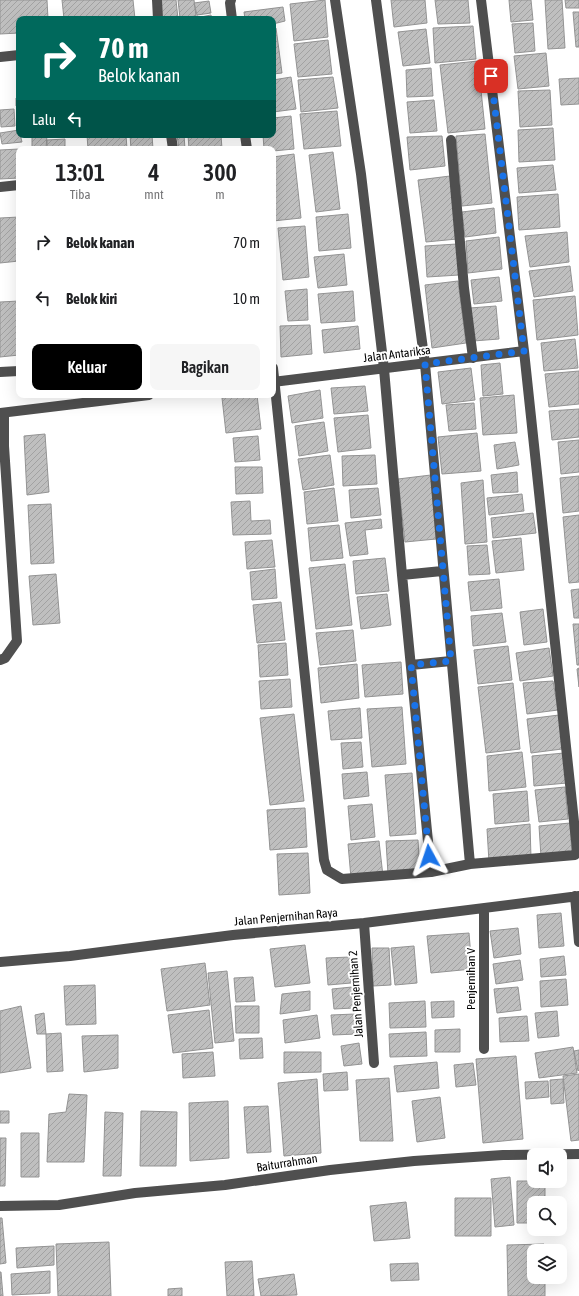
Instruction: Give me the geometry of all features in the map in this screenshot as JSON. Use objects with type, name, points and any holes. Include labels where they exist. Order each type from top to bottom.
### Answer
[{"type":"street","points":[[158,0],[158,16]]},
{"type":"street","points":[[231,0],[232,16]]},
{"type":"street","points":[[335,0],[361,174],[384,369],[402,575],[431,872]]},
{"type":"street","points":[[376,0],[425,364],[442,571],[470,864]]},
{"type":"street","points":[[276,398],[324,860],[327,870],[342,879],[431,872],[470,864],[575,855],[577,850],[524,351],[481,0]]},
{"type":"street","points":[[0,57],[16,55]]},
{"type":"street","points":[[451,140],[464,288],[473,358]]},
{"type":"street","points":[[0,187],[16,184]]},
{"type":"street","name":"Jalan Antariksa","points":[[276,381],[524,351]]},
{"type":"street","points":[[0,372],[16,371]]},
{"type":"street","points":[[0,660],[5,658],[17,642],[2,413],[124,398]]},
{"type":"street","points":[[402,575],[442,571]]},
{"type":"street","points":[[411,665],[451,661]]},
{"type":"street","name":"Jalan Penjernihan Raya","points":[[0,962],[70,956],[233,935],[364,924],[577,896],[577,929],[579,942]]},
{"type":"street","name":"Penjernihan V","points":[[484,908],[484,1049]]},
{"type":"street","name":"Jalan Penjernihan 2","points":[[364,924],[374,1063]]},
{"type":"street","name":"Baiturrahman","points":[[0,1206],[59,1205],[135,1193],[225,1185],[330,1170],[414,1161],[503,1155],[579,1154]]},
{"type":"building","points":[[0,0],[47,0],[48,16],[16,16],[16,33],[0,34]]},
{"type":"building","points":[[62,0],[133,0],[135,16],[64,16]]},
{"type":"building","points":[[158,0],[176,0],[178,16],[160,16]]},
{"type":"building","points":[[178,0],[194,0],[196,16],[180,16]]},
{"type":"building","points":[[325,0],[328,37],[294,41],[290,4]]},
{"type":"building","points":[[391,0],[425,0],[427,23],[394,27]]},
{"type":"building","points":[[435,0],[468,0],[470,23],[438,24]]},
{"type":"building","points":[[509,0],[531,0],[533,20],[511,22]]},
{"type":"building","points":[[545,0],[562,0],[565,48],[548,49]]},
{"type":"building","points":[[565,0],[579,0],[579,8],[566,8]]},
{"type":"building","points":[[209,1],[211,13],[197,15],[194,3]]},
{"type":"building","points":[[283,7],[285,21],[276,23],[276,16],[245,16],[244,12]]},
{"type":"building","points":[[573,12],[579,12],[579,47],[576,47]]},
{"type":"building","points":[[533,23],[535,51],[515,53],[512,24]]},
{"type":"building","points":[[473,26],[476,59],[435,63],[433,28]]},
{"type":"building","points":[[276,28],[282,73],[276,74]]},
{"type":"building","points":[[426,29],[430,63],[403,66],[398,32]]},
{"type":"building","points":[[328,40],[332,74],[298,77],[294,44]]},
{"type":"building","points":[[546,53],[549,86],[518,89],[514,56]]},
{"type":"building","points":[[478,61],[485,129],[448,133],[440,65]]},
{"type":"building","points":[[431,68],[433,96],[407,97],[406,70]]},
{"type":"building","points":[[291,77],[296,109],[276,112],[276,80]]},
{"type":"building","points":[[333,77],[338,108],[301,112],[298,80]]},
{"type":"building","points":[[579,78],[579,104],[561,105],[559,79]]},
{"type":"building","points":[[550,90],[552,125],[520,127],[518,91]]},
{"type":"building","points":[[434,100],[437,131],[410,133],[407,102]]},
{"type":"building","points":[[14,109],[15,126],[1,127],[0,110]]},
{"type":"building","points":[[337,111],[341,146],[304,149],[300,114]]},
{"type":"building","points":[[291,116],[294,149],[276,151],[276,146],[264,146],[263,138],[276,138],[276,118]]},
{"type":"building","points":[[553,128],[555,160],[519,162],[518,130]]},
{"type":"building","points":[[16,130],[16,138],[21,138],[22,142],[2,144],[0,133]]},
{"type":"building","points":[[485,134],[492,203],[462,206],[456,136]]},
{"type":"building","points":[[442,136],[445,166],[410,170],[407,137]]},
{"type":"building","points":[[32,138],[47,138],[46,146],[32,146]]},
{"type":"building","points":[[87,138],[126,138],[127,146],[88,146]]},
{"type":"building","points":[[130,138],[152,138],[153,146],[131,146]]},
{"type":"building","points":[[177,138],[184,138],[185,146],[179,146]]},
{"type":"building","points":[[188,138],[221,138],[222,146],[189,146]]},
{"type":"building","points":[[65,139],[65,146],[47,146],[47,140]]},
{"type":"building","points":[[16,149],[16,178],[0,179],[0,150]]},
{"type":"building","points":[[333,152],[340,209],[316,212],[309,155]]},
{"type":"building","points":[[294,154],[301,218],[276,221],[276,157]]},
{"type":"building","points":[[553,165],[556,190],[519,193],[517,168]]},
{"type":"building","points":[[450,176],[457,239],[426,242],[418,180]]},
{"type":"building","points":[[558,194],[560,227],[519,230],[517,197]]},
{"type":"building","points":[[494,208],[496,233],[465,237],[462,212]]},
{"type":"building","points":[[348,214],[351,248],[319,251],[316,217]]},
{"type":"building","points":[[16,217],[16,261],[0,263],[0,218]]},
{"type":"building","points":[[305,226],[309,277],[283,280],[278,228]]},
{"type":"building","points":[[567,232],[569,262],[530,267],[525,236]]},
{"type":"building","points":[[499,237],[502,269],[468,273],[466,241]]},
{"type":"building","points":[[457,244],[459,275],[427,277],[425,246]]},
{"type":"building","points":[[344,254],[347,285],[318,288],[314,257]]},
{"type":"building","points":[[570,266],[573,291],[534,297],[529,271]]},
{"type":"building","points":[[499,277],[502,301],[474,304],[471,280]]},
{"type":"building","points":[[458,281],[466,343],[432,348],[425,285]]},
{"type":"building","points":[[307,289],[308,320],[288,321],[285,291]]},
{"type":"building","points":[[353,291],[355,321],[321,323],[318,294]]},
{"type":"building","points":[[575,296],[578,335],[537,340],[533,300]]},
{"type":"building","points":[[16,301],[16,355],[0,357],[0,302]]},
{"type":"building","points":[[496,306],[499,339],[473,341],[470,308]]},
{"type":"building","points":[[310,325],[312,354],[281,357],[280,326]]},
{"type":"building","points":[[358,326],[360,349],[324,353],[322,330]]},
{"type":"building","points":[[575,339],[578,368],[544,371],[541,343]]},
{"type":"building","points":[[500,363],[503,394],[483,396],[481,365]]},
{"type":"building","points":[[471,368],[475,400],[442,404],[438,372]]},
{"type":"building","points":[[579,371],[579,404],[549,407],[545,374]]},
{"type":"building","points":[[365,386],[368,411],[334,414],[331,388]]},
{"type":"building","points":[[320,390],[323,418],[292,423],[288,396]]},
{"type":"building","points":[[514,395],[517,433],[483,435],[480,398]]},
{"type":"building","points":[[222,398],[257,398],[261,429],[226,433]]},
{"type":"building","points":[[474,403],[476,429],[449,431],[446,405]]},
{"type":"building","points":[[579,409],[579,437],[552,440],[549,411]]},
{"type":"building","points":[[368,415],[371,448],[338,452],[334,418]]},
{"type":"building","points":[[324,422],[328,451],[299,456],[295,426]]},
{"type":"building","points":[[477,433],[481,471],[442,474],[438,437]]},
{"type":"building","points":[[45,434],[49,492],[27,495],[24,436]]},
{"type":"building","points":[[258,436],[260,460],[235,462],[233,438]]},
{"type":"building","points":[[579,440],[579,472],[561,474],[558,442]]},
{"type":"building","points":[[515,442],[519,465],[497,469],[494,445]]},
{"type":"building","points":[[330,455],[334,485],[303,490],[298,459]]},
{"type":"building","points":[[375,455],[377,484],[343,486],[342,456]]},
{"type":"building","points":[[235,467],[262,467],[263,493],[236,494]]},
{"type":"building","points":[[517,472],[518,492],[493,493],[491,475]]},
{"type":"building","points":[[431,475],[436,539],[405,542],[398,479]]},
{"type":"building","points":[[579,476],[579,511],[563,513],[560,478]]},
{"type":"building","points":[[483,480],[487,542],[465,544],[461,483]]},
{"type":"building","points":[[334,488],[338,521],[307,524],[304,492]]},
{"type":"building","points":[[378,488],[381,515],[351,518],[349,490]]},
{"type":"building","points":[[522,494],[524,511],[489,515],[487,498]]},
{"type":"building","points":[[250,501],[251,521],[270,520],[271,534],[233,535],[231,502]]},
{"type":"building","points":[[51,504],[54,563],[31,564],[28,505]]},
{"type":"building","points":[[533,513],[536,533],[493,538],[491,518]]},
{"type":"building","points":[[579,515],[579,582],[569,583],[563,517]]},
{"type":"building","points":[[381,519],[382,528],[365,530],[368,554],[350,556],[345,523]]},
{"type":"building","points":[[339,525],[343,558],[311,561],[308,528]]},
{"type":"building","points":[[521,538],[524,570],[496,573],[492,541]]},
{"type":"building","points":[[272,540],[275,567],[247,569],[245,542]]},
{"type":"building","points":[[487,545],[490,574],[469,575],[467,546]]},
{"type":"building","points":[[385,558],[389,591],[356,594],[353,561]]},
{"type":"building","points":[[345,564],[352,625],[316,629],[309,568]]},
{"type":"building","points":[[275,569],[277,598],[252,600],[250,572]]},
{"type":"building","points":[[56,574],[60,623],[33,625],[29,576]]},
{"type":"building","points":[[499,579],[502,608],[471,611],[468,582]]},
{"type":"building","points":[[579,589],[579,618],[574,618],[571,590]]},
{"type":"building","points":[[387,594],[391,625],[361,629],[357,597]]},
{"type":"building","points":[[281,602],[285,640],[257,643],[253,605]]},
{"type":"building","points":[[543,609],[547,642],[524,645],[520,612]]},
{"type":"building","points":[[502,613],[506,642],[473,646],[471,616]]},
{"type":"building","points":[[573,624],[579,624],[579,665],[577,665]]},
{"type":"building","points":[[353,630],[356,661],[320,665],[316,633]]},
{"type":"building","points":[[286,643],[288,675],[260,677],[258,645]]},
{"type":"building","points":[[508,646],[512,680],[478,684],[474,650]]},
{"type":"building","points":[[549,648],[553,676],[520,681],[516,653]]},
{"type":"building","points":[[401,662],[403,694],[365,697],[362,665]]},
{"type":"building","points":[[357,664],[359,698],[321,703],[318,668]]},
{"type":"building","points":[[579,668],[579,687],[577,669]]},
{"type":"building","points":[[290,679],[292,707],[261,709],[259,681]]},
{"type":"building","points":[[553,681],[558,710],[527,714],[523,683]]},
{"type":"building","points":[[513,683],[520,749],[486,753],[478,687]]},
{"type":"building","points":[[402,707],[406,764],[372,767],[367,709]]},
{"type":"building","points":[[360,708],[362,738],[331,740],[328,711]]},
{"type":"building","points":[[294,714],[304,801],[270,805],[260,718]]},
{"type":"building","points":[[559,715],[562,749],[531,753],[527,719]]},
{"type":"building","points":[[361,742],[363,767],[343,769],[341,743]]},
{"type":"building","points":[[522,752],[526,787],[489,791],[487,756]]},
{"type":"building","points":[[564,753],[567,783],[534,786],[532,756]]},
{"type":"building","points":[[367,772],[369,796],[344,799],[342,774]]},
{"type":"building","points":[[412,773],[416,834],[390,836],[385,775]]},
{"type":"building","points":[[565,787],[568,819],[539,822],[535,790]]},
{"type":"building","points":[[527,791],[529,821],[495,824],[493,794]]},
{"type":"building","points":[[372,804],[375,837],[351,840],[348,806]]},
{"type":"building","points":[[305,808],[307,847],[270,850],[267,810]]},
{"type":"building","points":[[570,823],[572,855],[541,857],[539,826]]},
{"type":"building","points":[[530,824],[531,858],[489,862],[487,829]]},
{"type":"building","points":[[418,840],[420,872],[388,874],[386,841]]},
{"type":"building","points":[[379,841],[383,876],[351,878],[348,844]]},
{"type":"building","points":[[308,853],[310,893],[279,895],[277,854]]},
{"type":"building","points":[[561,913],[564,946],[539,948],[537,915]]},
{"type":"building","points":[[518,928],[521,954],[494,958],[490,931]]},
{"type":"building","points":[[469,933],[472,969],[431,973],[427,936]]},
{"type":"building","points":[[305,945],[310,983],[275,987],[270,949]]},
{"type":"building","points":[[414,946],[417,983],[395,985],[391,948]]},
{"type":"building","points":[[372,948],[389,948],[391,985],[373,986]]},
{"type":"building","points":[[564,956],[566,975],[541,977],[540,959]]},
{"type":"building","points":[[350,957],[351,983],[328,985],[326,958]]},
{"type":"building","points":[[520,960],[523,980],[496,984],[493,964]]},
{"type":"building","points":[[205,963],[210,1005],[167,1011],[161,969]]},
{"type":"building","points":[[227,971],[234,1041],[215,1043],[208,973]]},
{"type":"building","points":[[253,977],[255,1001],[236,1002],[234,978]]},
{"type":"building","points":[[566,979],[568,1005],[541,1007],[540,981]]},
{"type":"building","points":[[95,985],[96,1024],[66,1025],[64,986]]},
{"type":"building","points":[[352,987],[354,1008],[334,1009],[332,989]]},
{"type":"building","points":[[518,987],[521,1010],[497,1013],[494,989]]},
{"type":"building","points":[[310,991],[310,1010],[280,1014],[282,994]]},
{"type":"building","points":[[425,1001],[426,1027],[390,1028],[389,1003]]},
{"type":"building","points":[[454,1001],[454,1017],[432,1018],[431,1002]]},
{"type":"building","points":[[21,1006],[31,1068],[0,1073],[0,1011]]},
{"type":"building","points":[[235,1006],[259,1006],[259,1033],[236,1033]]},
{"type":"building","points":[[209,1010],[213,1048],[173,1053],[168,1015]]},
{"type":"building","points":[[557,1011],[559,1036],[538,1038],[535,1013]]},
{"type":"building","points":[[44,1013],[46,1034],[37,1034],[35,1015]]},
{"type":"building","points":[[355,1014],[356,1034],[333,1035],[331,1015]]},
{"type":"building","points":[[317,1015],[320,1038],[285,1043],[283,1020]]},
{"type":"building","points":[[527,1016],[529,1041],[500,1042],[499,1018]]},
{"type":"building","points":[[460,1029],[460,1052],[435,1052],[435,1030]]},
{"type":"building","points":[[426,1032],[427,1056],[390,1057],[389,1034]]},
{"type":"building","points":[[61,1033],[63,1071],[47,1072],[46,1034]]},
{"type":"building","points":[[118,1035],[118,1068],[84,1072],[82,1036]]},
{"type":"building","points":[[262,1038],[263,1058],[240,1059],[239,1039]]},
{"type":"building","points":[[359,1043],[362,1064],[344,1066],[341,1046]]},
{"type":"building","points":[[573,1047],[577,1073],[539,1078],[535,1053]]},
{"type":"building","points":[[579,1050],[579,1070],[578,1071],[574,1051]]},
{"type":"building","points":[[213,1052],[215,1076],[183,1078],[182,1054]]},
{"type":"building","points":[[284,1052],[321,1052],[321,1072],[284,1073]]},
{"type":"building","points":[[516,1056],[523,1139],[483,1143],[476,1059]]},
{"type":"building","points":[[437,1062],[439,1088],[397,1092],[394,1066]]},
{"type":"building","points":[[473,1063],[476,1085],[456,1087],[454,1065]]},
{"type":"building","points":[[347,1072],[348,1090],[324,1091],[323,1074]]},
{"type":"building","points":[[579,1074],[579,1140],[571,1141],[563,1076]]},
{"type":"building","points":[[389,1078],[393,1141],[360,1141],[356,1080]]},
{"type":"building","points":[[317,1079],[321,1153],[284,1156],[278,1083]]},
{"type":"building","points":[[563,1079],[564,1103],[551,1104],[550,1080]]},
{"type":"building","points":[[548,1081],[549,1097],[526,1099],[525,1082]]},
{"type":"building","points":[[69,1094],[87,1095],[84,1162],[47,1162],[49,1114],[66,1112]]},
{"type":"building","points":[[440,1097],[445,1138],[417,1142],[412,1101]]},
{"type":"building","points":[[228,1101],[229,1158],[190,1161],[189,1103]]},
{"type":"building","points":[[268,1106],[271,1152],[247,1153],[244,1107]]},
{"type":"building","points":[[0,1111],[9,1111],[9,1123],[0,1123]]},
{"type":"building","points":[[141,1111],[177,1112],[176,1166],[140,1166]]},
{"type":"building","points":[[105,1112],[123,1113],[121,1176],[103,1176]]},
{"type":"building","points":[[21,1133],[39,1133],[39,1177],[21,1177]]},
{"type":"building","points":[[0,1138],[6,1138],[5,1186],[0,1186]]},
{"type":"building","points":[[510,1177],[514,1225],[495,1227],[491,1179]]},
{"type":"building","points":[[517,1181],[527,1181],[527,1188],[545,1188],[545,1196],[527,1196],[527,1223],[517,1223]]},
{"type":"building","points":[[455,1198],[491,1198],[491,1236],[455,1236]]},
{"type":"building","points":[[406,1202],[410,1238],[374,1241],[370,1206]]},
{"type":"building","points":[[0,1218],[2,1218],[6,1263],[0,1264]]},
{"type":"building","points":[[109,1242],[111,1296],[58,1296],[56,1244]]},
{"type":"building","points":[[527,1244],[527,1284],[545,1284],[545,1296],[508,1296],[507,1245]]},
{"type":"building","points":[[54,1246],[54,1265],[17,1268],[16,1248]]},
{"type":"building","points":[[252,1261],[254,1296],[227,1296],[225,1262]]},
{"type":"building","points":[[418,1263],[419,1280],[391,1281],[390,1264]]},
{"type":"building","points":[[50,1271],[50,1293],[12,1295],[11,1274]]},
{"type":"building","points":[[1,1272],[3,1296],[0,1296]]},
{"type":"building","points":[[294,1274],[297,1295],[261,1296],[258,1279]]},
{"type":"building","points":[[182,1288],[182,1296],[168,1296],[168,1289]]},
{"type":"route","points":[[429,856],[411,665],[451,661],[425,364],[524,351],[491,76]]}]
